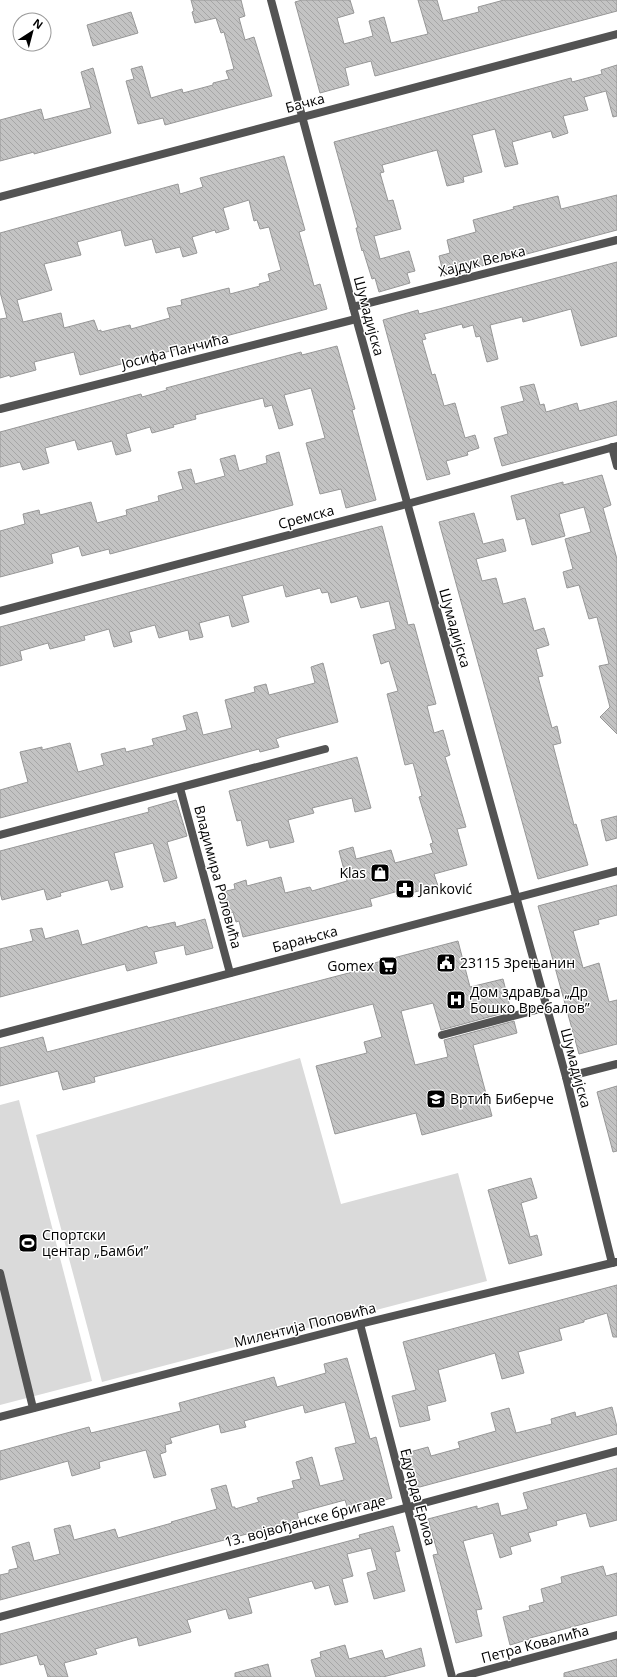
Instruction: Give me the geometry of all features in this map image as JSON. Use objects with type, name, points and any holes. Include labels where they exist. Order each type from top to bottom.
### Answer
[{"type":"street","name":"Шумадијска","points":[[271,0],[356,319],[547,1007],[614,1263]]},
{"type":"street","name":"Бачка","points":[[0,197],[617,34]]},
{"type":"street","name":"Хајдук Вељка","points":[[353,307],[617,240]]},
{"type":"street","name":"Јосифа Панчића","points":[[0,408],[356,319]]},
{"type":"street","name":"Сремска","points":[[0,611],[407,504],[615,447]]},
{"type":"street","points":[[615,447],[617,466]]},
{"type":"street","points":[[0,835],[325,749]]},
{"type":"street","name":"Владимира Роловића","points":[[180,788],[230,973]]},
{"type":"street","name":"Барањска","points":[[0,1034],[617,871]]},
{"type":"street","points":[[442,1035],[547,1007]]},
{"type":"street","points":[[566,1077],[617,1064]]},
{"type":"street","name":"Милентија Поповића","points":[[0,1417],[360,1324],[614,1263]]},
{"type":"street","points":[[0,1273],[33,1408]]},
{"type":"street","name":"Едуарда Ериоа","points":[[360,1324],[452,1677]]},
{"type":"street","name":"13. војвођанске бригаде","points":[[0,1617],[617,1451]]},
{"type":"street","name":"Петра Ковалића","points":[[460,1677],[617,1635]]},
{"type":"shaded area","points":[[300,1058],[341,1204],[458,1173],[487,1281],[102,1382],[36,1135]]},
{"type":"shaded area","name":"Спортски центар „Бамби”","points":[[19,1100],[92,1381],[0,1405],[0,1105]]},
{"type":"building","points":[[191,0],[241,0],[245,16],[239,18],[245,40],[254,37],[272,96],[165,125],[163,118],[138,124],[126,81],[134,79],[131,69],[142,66],[151,98],[182,89],[183,93],[213,85],[213,83],[229,79],[226,71],[234,69],[224,32],[221,33],[216,18],[195,23]]},
{"type":"building","points":[[302,0],[350,0],[354,13],[337,18],[344,44],[373,36],[369,21],[384,17],[391,43],[428,34],[418,0],[437,0],[443,21],[479,12],[478,7],[504,0],[617,0],[617,11],[375,76],[371,61],[345,68],[349,85],[320,93],[295,2]]},
{"type":"building","points":[[131,12],[138,33],[93,46],[87,25]]},
{"type":"building","points":[[617,65],[617,116],[613,117],[606,91],[584,97],[588,110],[563,116],[568,133],[553,138],[551,131],[512,142],[518,164],[505,167],[495,129],[472,135],[482,172],[463,177],[464,182],[447,186],[437,150],[382,165],[384,172],[380,173],[388,201],[393,200],[401,229],[374,236],[380,259],[409,251],[415,271],[407,273],[410,283],[379,292],[375,278],[372,279],[363,250],[362,251],[356,228],[358,228],[334,142],[571,78],[572,82],[602,74],[601,70]]},
{"type":"building","points":[[93,68],[111,133],[34,154],[34,152],[0,161],[0,120],[41,109],[44,120],[91,108],[81,72]]},
{"type":"building","points":[[284,156],[305,230],[299,232],[314,286],[320,284],[327,309],[80,375],[74,352],[34,362],[36,370],[0,378],[0,319],[7,318],[0,292],[0,233],[178,184],[180,194],[203,187],[200,178]],"holes":[[[249,200],[254,221],[257,220],[260,229],[269,227],[281,270],[268,274],[270,281],[259,284],[260,286],[230,294],[229,288],[181,300],[182,305],[167,308],[170,318],[131,329],[130,325],[101,332],[101,330],[98,331],[94,320],[64,328],[61,313],[23,322],[17,300],[52,290],[44,264],[81,255],[77,242],[121,230],[125,246],[152,239],[156,253],[180,247],[183,257],[197,253],[192,237],[215,230],[216,233],[229,229],[223,208]]]},
{"type":"building","points":[[617,195],[617,230],[444,276],[439,256],[450,253],[447,240],[476,232],[473,220],[514,209],[513,207],[558,196],[561,209]]},
{"type":"building","points":[[617,262],[617,336],[581,346],[571,309],[523,322],[522,317],[490,325],[498,359],[487,362],[480,336],[476,337],[473,325],[463,328],[462,324],[424,334],[426,339],[422,340],[432,375],[435,374],[444,406],[455,403],[465,438],[475,435],[479,448],[467,452],[468,455],[446,461],[450,474],[427,480],[383,320],[418,310],[419,314]]},
{"type":"building","points":[[337,346],[355,409],[352,410],[376,500],[346,508],[341,489],[320,494],[306,443],[325,438],[311,388],[284,395],[293,425],[279,429],[272,405],[265,407],[263,398],[195,415],[196,419],[173,425],[174,427],[152,433],[150,427],[126,434],[131,451],[116,455],[112,441],[78,450],[75,440],[45,448],[49,463],[23,470],[20,462],[0,467],[0,432],[141,394],[142,397],[167,390],[166,388],[301,352],[302,355]]},
{"type":"building","points":[[534,384],[540,405],[544,404],[546,412],[577,403],[579,411],[617,401],[617,435],[502,466],[494,438],[508,434],[501,407],[524,401],[520,387]]},
{"type":"building","points":[[279,452],[293,505],[110,554],[109,549],[82,556],[79,546],[51,554],[53,563],[0,577],[0,531],[25,524],[23,514],[39,510],[40,515],[91,502],[97,523],[127,515],[126,510],[159,501],[158,496],[183,489],[178,472],[191,469],[195,484],[225,476],[220,459],[235,455],[239,471],[267,463],[266,456]]},
{"type":"building","points":[[602,475],[611,505],[603,508],[617,559],[617,734],[600,717],[610,707],[599,666],[609,664],[597,617],[589,619],[579,585],[567,588],[563,572],[573,569],[565,539],[591,532],[584,507],[559,514],[565,536],[532,545],[525,518],[517,520],[511,496],[563,482],[563,485]]},
{"type":"building","points":[[474,513],[483,544],[503,539],[506,551],[476,559],[482,581],[496,578],[503,604],[525,598],[534,631],[544,628],[549,645],[536,649],[543,676],[538,677],[552,728],[557,726],[561,743],[553,745],[574,825],[576,824],[588,865],[538,879],[439,522]]},
{"type":"building","points":[[382,526],[408,625],[414,624],[436,704],[427,706],[434,733],[443,730],[450,755],[445,757],[466,827],[457,829],[467,865],[434,874],[438,886],[403,895],[402,890],[370,899],[372,906],[243,937],[239,921],[236,922],[233,912],[227,914],[222,892],[235,889],[234,884],[246,880],[247,886],[281,877],[285,893],[310,887],[312,891],[347,881],[339,851],[353,847],[356,859],[391,850],[395,863],[433,853],[430,844],[433,843],[419,797],[422,796],[413,763],[405,765],[387,694],[398,691],[389,661],[381,664],[373,635],[396,629],[389,601],[361,608],[357,596],[331,603],[328,592],[322,593],[320,588],[286,597],[283,585],[242,596],[249,622],[232,627],[229,615],[199,623],[203,637],[190,640],[188,630],[159,638],[155,625],[129,632],[132,642],[114,647],[109,629],[84,636],[85,640],[50,649],[48,643],[20,651],[22,660],[0,666],[0,627]]},
{"type":"building","points":[[323,663],[338,722],[276,739],[279,747],[260,752],[259,749],[0,818],[0,790],[28,782],[20,752],[42,747],[42,750],[70,743],[78,772],[104,765],[101,754],[125,748],[126,752],[154,745],[152,739],[187,730],[183,716],[197,712],[203,735],[232,728],[225,700],[255,692],[254,687],[266,684],[269,695],[315,683],[311,667]]},
{"type":"building","points":[[357,757],[371,808],[355,812],[352,798],[312,808],[314,813],[288,820],[294,842],[270,848],[268,840],[247,846],[241,820],[237,821],[229,791]]},
{"type":"building","points":[[176,800],[187,836],[167,842],[177,878],[164,882],[153,843],[114,853],[123,887],[111,890],[108,880],[60,893],[61,896],[47,900],[44,889],[2,900],[0,892],[0,851],[149,812],[148,808]]},
{"type":"building","points":[[617,816],[617,838],[606,841],[601,820]]},
{"type":"building","points":[[617,885],[617,915],[598,920],[599,924],[573,931],[583,968],[599,963],[609,1002],[617,1000],[617,1044],[579,1054],[538,906]]},
{"type":"building","points":[[205,919],[213,948],[186,955],[184,945],[154,952],[157,963],[127,971],[125,964],[0,997],[0,949],[33,941],[30,930],[42,928],[45,939],[78,930],[82,945],[147,926],[148,928],[175,922],[176,927]]},
{"type":"building","points":[[458,941],[470,987],[503,979],[511,1011],[441,1030],[433,1003],[401,1011],[415,1065],[448,1057],[444,1040],[514,1021],[517,1033],[473,1045],[492,1116],[422,1135],[416,1113],[335,1134],[316,1066],[367,1053],[364,1042],[382,1037],[373,1004],[94,1077],[95,1082],[63,1090],[58,1071],[0,1086],[0,1048],[43,1037],[47,1052],[364,969],[363,966]]},
{"type":"building","points":[[617,1086],[617,1151],[613,1152],[597,1092]]},
{"type":"building","points":[[531,1178],[537,1198],[521,1203],[530,1237],[537,1235],[542,1255],[509,1264],[488,1190]]},
{"type":"building","points":[[617,1285],[617,1337],[613,1337],[607,1313],[584,1320],[584,1322],[559,1329],[562,1340],[518,1352],[524,1373],[502,1379],[495,1353],[438,1370],[446,1401],[427,1406],[430,1420],[400,1427],[392,1396],[416,1390],[403,1342]]},
{"type":"building","points":[[347,1358],[370,1439],[376,1437],[392,1498],[348,1509],[345,1500],[297,1513],[299,1520],[0,1600],[0,1575],[9,1573],[9,1570],[18,1568],[12,1547],[29,1542],[34,1561],[60,1554],[54,1529],[70,1525],[74,1540],[115,1529],[118,1538],[172,1523],[171,1522],[217,1509],[211,1489],[226,1485],[232,1507],[235,1507],[235,1509],[259,1502],[257,1498],[294,1488],[292,1481],[301,1479],[296,1462],[312,1457],[320,1486],[344,1480],[335,1448],[356,1443],[345,1402],[305,1413],[303,1405],[244,1421],[246,1427],[221,1433],[219,1424],[170,1438],[172,1443],[165,1445],[166,1452],[160,1454],[166,1475],[154,1478],[146,1450],[99,1462],[100,1468],[72,1476],[68,1461],[0,1480],[0,1451],[89,1427],[91,1433],[181,1411],[179,1403],[274,1377],[277,1387],[326,1373],[324,1364]]},
{"type":"building","points":[[612,1407],[617,1427],[617,1434],[416,1488],[406,1453],[428,1447],[431,1456],[460,1448],[458,1442],[496,1431],[491,1413],[509,1408],[516,1433],[552,1424],[551,1419],[575,1412],[576,1417]]},
{"type":"building","points":[[617,1468],[617,1520],[590,1527],[586,1513],[556,1521],[557,1525],[528,1533],[531,1541],[510,1547],[512,1554],[500,1558],[493,1533],[463,1541],[482,1609],[476,1610],[482,1636],[456,1643],[433,1555],[438,1554],[428,1519],[477,1506],[477,1509],[498,1503],[501,1516],[528,1509],[523,1493]]},
{"type":"building","points":[[393,1526],[400,1551],[395,1552],[405,1591],[374,1599],[367,1573],[377,1570],[371,1548],[347,1554],[353,1576],[342,1579],[348,1602],[335,1605],[329,1585],[315,1589],[312,1581],[248,1598],[252,1613],[229,1619],[226,1609],[187,1620],[191,1632],[139,1646],[137,1637],[95,1649],[97,1654],[64,1663],[68,1677],[48,1677],[44,1664],[40,1665],[37,1655],[0,1665],[0,1634],[360,1538],[359,1535]]},
{"type":"building","points":[[603,1566],[606,1576],[617,1573],[617,1615],[530,1638],[510,1645],[503,1617],[530,1610],[529,1606],[544,1602],[541,1589],[562,1583],[561,1577]]},
{"type":"building","points":[[345,1645],[349,1659],[382,1650],[385,1659],[421,1648],[425,1666],[383,1677],[316,1677],[311,1660],[321,1657],[320,1652]]},
{"type":"building","points":[[617,1659],[617,1677],[564,1677],[564,1673]]},
{"type":"building","points":[[268,1664],[271,1677],[235,1677],[235,1673]]},
{"type":"place","name":"Klas","points":[[380,873]]},
{"type":"place","name":"Janković","points":[[405,889]]},
{"type":"place","name":"23115 Зрењанин","points":[[446,963]]},
{"type":"place","name":"Gomex","points":[[388,966]]},
{"type":"place","name":"Дом здравља „Др Бошко Вребалов”","points":[[456,1000]]},
{"type":"place","name":"Вртић Биберче","points":[[436,1099]]},
{"type":"place","name":"Спортски центар „Бамби”","points":[[28,1243]]}]
